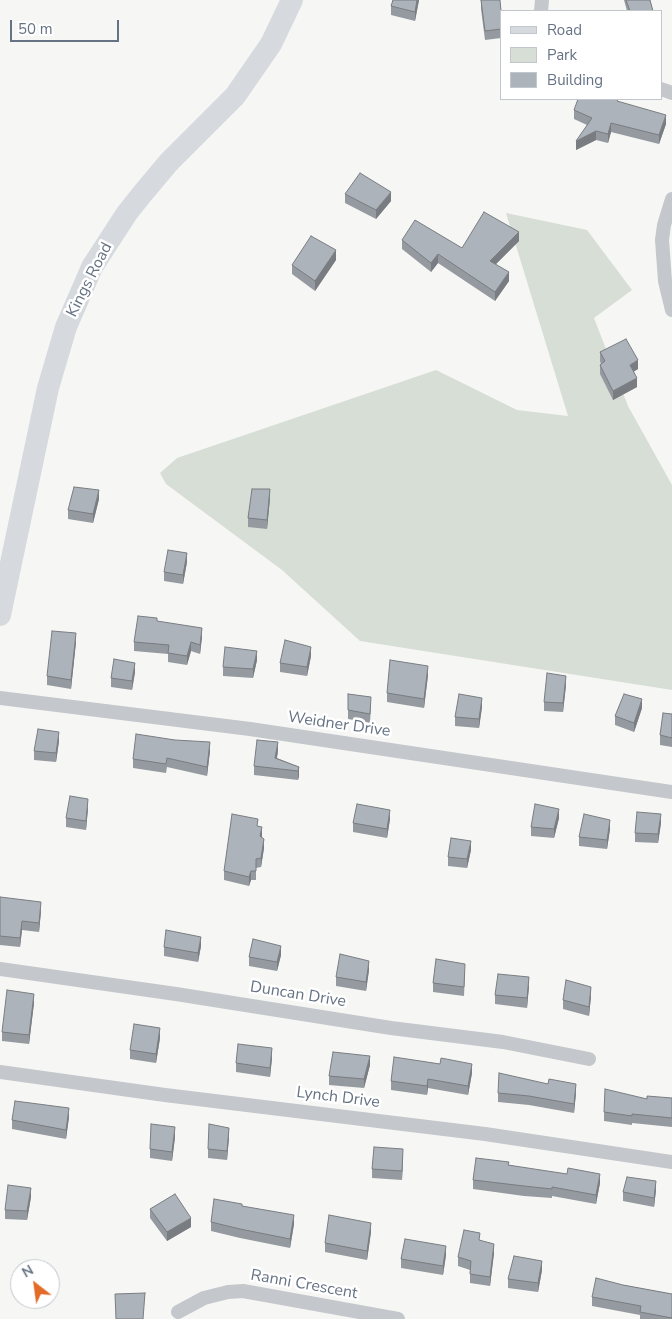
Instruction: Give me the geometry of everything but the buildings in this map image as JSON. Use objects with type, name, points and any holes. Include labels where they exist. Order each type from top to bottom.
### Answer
[{"type":"main road","name":"Kings Road","points":[[0,615],[48,388],[66,326],[92,267],[127,213],[143,193],[169,162],[235,96],[271,44],[292,0]]},
{"type":"street","points":[[672,199],[664,225],[662,240],[665,281],[672,310]]},
{"type":"street","name":"Weidner Drive","points":[[0,698],[250,729],[672,792]]},
{"type":"street","name":"Duncan Drive","points":[[0,969],[176,994],[391,1028],[504,1042],[589,1059]]},
{"type":"street","name":"Lynch Drive","points":[[0,1072],[165,1095],[485,1134],[672,1162]]},
{"type":"street","name":"Ranni Crescent","points":[[178,1312],[204,1298],[228,1292],[243,1291],[398,1319]]},
{"type":"green space","points":[[506,213],[587,230],[632,290],[594,318],[628,406],[672,485],[672,690],[360,641],[282,570],[166,484],[160,473],[177,458],[436,370],[517,410],[568,416]]}]
